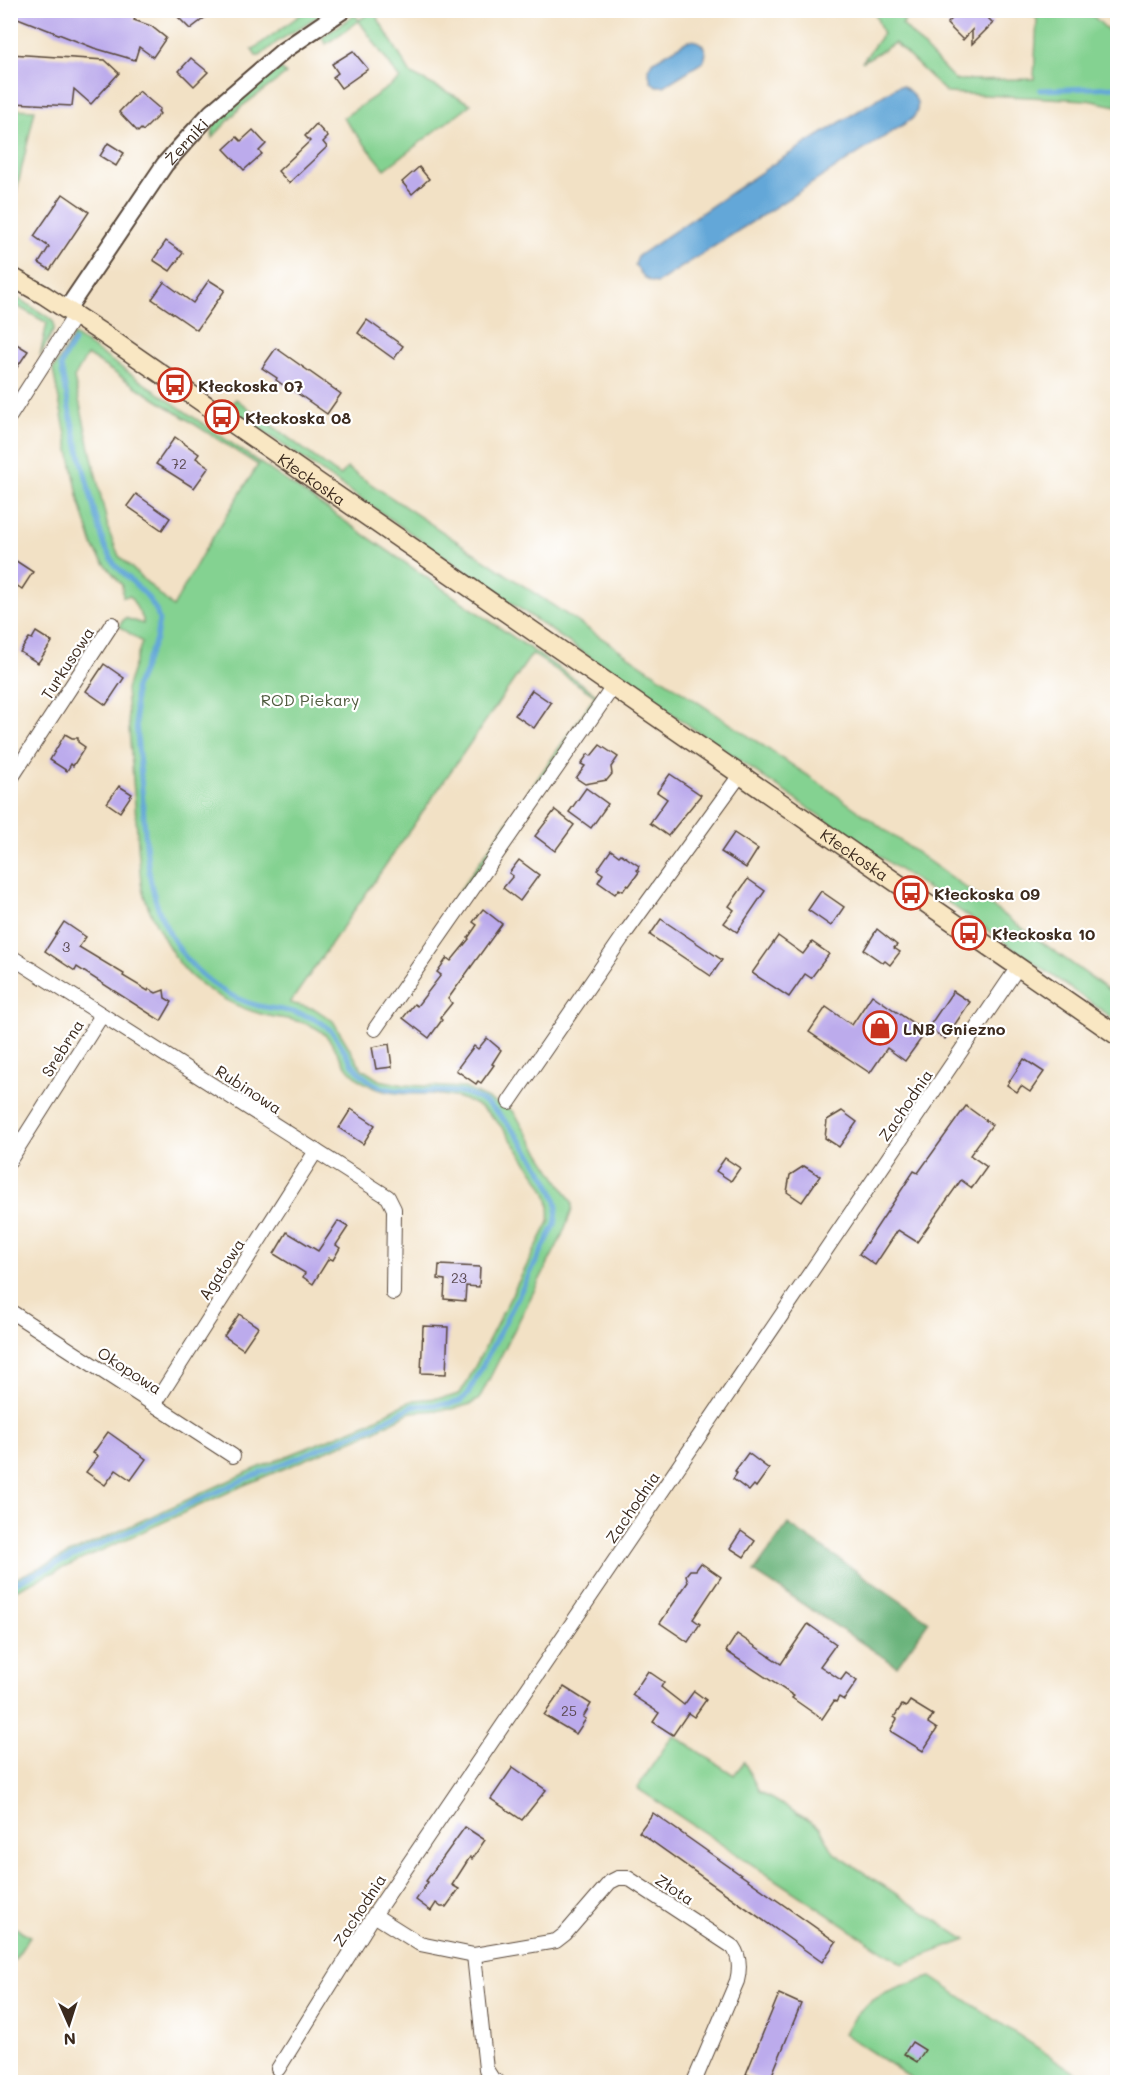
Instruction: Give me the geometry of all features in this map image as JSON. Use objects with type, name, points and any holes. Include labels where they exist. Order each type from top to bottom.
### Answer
[{"type":"main road","name":"Kłeckoska","points":[[10,276],[71,312],[1118,1036]]},
{"type":"street","name":"Żerniki","points":[[71,312],[165,164],[190,136],[212,112],[283,51],[343,10]]},
{"type":"street","points":[[10,416],[71,312]]},
{"type":"street","name":"Turkusowa","points":[[10,780],[112,624]]},
{"type":"street","points":[[375,1029],[613,687]]},
{"type":"street","points":[[509,1102],[626,932],[740,775]]},
{"type":"street","name":"Rubinowa","points":[[10,956],[388,1197],[394,1209],[393,1293]]},
{"type":"street","name":"Zachodnia","points":[[278,2069],[374,1915],[1018,967]]},
{"type":"street","name":"Srebrna","points":[[10,1160],[102,1015]]},
{"type":"street","name":"Agatowa","points":[[154,1405],[316,1151]]},
{"type":"street","name":"Okopowa","points":[[10,1311],[232,1456]]},
{"type":"street","name":"Złota","points":[[374,1915],[420,1944],[474,1955],[556,1941],[565,1935],[610,1882],[618,1878],[628,1878],[733,1947],[738,1955],[737,1981],[694,2082]]},
{"type":"street","points":[[474,1955],[486,2069],[490,2077],[498,2082]]},
{"type":"green space","points":[[307,10],[326,11],[277,42],[260,56],[256,56],[252,50]]},
{"type":"green space","points":[[373,11],[376,11],[374,12],[411,74],[471,104],[385,169],[343,118],[400,79],[359,21],[326,44],[322,37],[355,15],[359,20]]},
{"type":"green space","points":[[874,11],[896,11],[905,21],[902,24],[955,80],[1034,79],[1037,19],[1028,11],[1088,11],[1117,39],[1117,106],[1087,100],[947,93],[895,43],[862,62],[883,34]]},
{"type":"green space","points":[[280,68],[286,74],[241,107],[212,138],[213,126],[229,109]]},
{"type":"green space","points":[[10,109],[35,110],[11,215]]},
{"type":"green space","points":[[19,299],[50,318],[54,323],[54,329],[40,356],[47,323],[15,305]]},
{"type":"green space","name":"ROD Piekary","points":[[74,335],[599,696],[474,876],[442,916],[595,696],[532,654],[290,1003],[315,1009],[333,1021],[362,1069],[379,1080],[405,1085],[465,1088],[513,1111],[572,1202],[572,1210],[561,1238],[479,1399],[453,1409],[411,1412],[374,1431],[242,1486],[11,1592],[10,1581],[248,1472],[368,1423],[406,1403],[458,1394],[465,1386],[549,1222],[549,1204],[541,1183],[505,1131],[485,1110],[459,1098],[403,1094],[367,1084],[351,1072],[330,1041],[320,1031],[301,1022],[267,1016],[225,1000],[193,978],[169,948],[154,920],[141,883],[126,689],[142,642],[119,626],[125,618],[143,624],[143,619],[130,596],[123,597],[122,585],[93,546],[79,500],[53,370]],"holes":[[[87,355],[258,465],[203,553],[173,607],[119,556],[109,532],[74,378]]]},
{"type":"green space","points":[[236,399],[340,476],[347,468],[825,787],[1117,996],[1117,1021],[231,409]]},
{"type":"green space","points":[[788,1524],[929,1621],[897,1666],[754,1572]]},
{"type":"green space","points":[[673,1735],[734,1775],[744,1762],[759,1791],[820,1827],[834,1853],[966,1940],[902,1964],[637,1788]]},
{"type":"green space","points":[[11,1925],[30,1936],[11,1965]]},
{"type":"green space","points":[[931,1977],[1089,2082],[917,2082],[844,2034],[859,2011],[869,2003],[892,1990]]},
{"type":"water","points":[[689,40],[698,42],[705,50],[703,62],[664,86],[657,86],[651,82],[648,69],[652,62]]},
{"type":"water","points":[[898,86],[908,89],[916,101],[917,110],[912,119],[657,283],[647,279],[635,265],[638,256],[775,163]]},
{"type":"building","points":[[10,10],[138,10],[134,20],[151,26],[166,38],[153,57],[139,47],[135,60],[94,48],[10,15]]},
{"type":"building","points":[[171,10],[215,10],[190,29]]},
{"type":"building","points":[[960,10],[992,10],[986,16],[993,23],[972,44],[972,30],[963,40],[947,24]]},
{"type":"building","points":[[353,51],[368,69],[341,88],[333,77],[338,73],[332,64]]},
{"type":"building","points":[[10,54],[105,60],[119,73],[91,104],[74,89],[72,106],[13,103],[10,102]]},
{"type":"building","points":[[191,58],[208,72],[194,86],[179,71]]},
{"type":"building","points":[[139,91],[160,109],[158,111],[160,114],[143,131],[141,129],[138,132],[119,112]]},
{"type":"building","points":[[316,124],[328,137],[323,142],[327,147],[289,183],[278,171],[310,141],[305,136]]},
{"type":"building","points":[[253,130],[266,144],[259,151],[262,154],[244,170],[224,149],[237,137],[241,141]]},
{"type":"building","points":[[108,143],[124,153],[116,166],[100,156]]},
{"type":"building","points":[[419,167],[429,179],[412,194],[402,182]]},
{"type":"building","points":[[63,194],[89,212],[50,270],[39,263],[49,247],[34,236]]},
{"type":"building","points":[[166,241],[183,253],[170,271],[153,260]]},
{"type":"building","points":[[209,280],[225,290],[197,330],[152,299],[164,282],[193,303]]},
{"type":"building","points":[[367,320],[403,346],[394,359],[358,333]]},
{"type":"building","points":[[10,340],[28,351],[10,378]]},
{"type":"building","points":[[276,348],[341,394],[327,414],[262,368]]},
{"type":"building","points":[[175,437],[199,454],[196,458],[209,467],[194,488],[156,464]]},
{"type":"building","points":[[136,494],[170,518],[162,530],[127,506]]},
{"type":"building","points":[[10,557],[33,572],[22,589],[10,581]]},
{"type":"building","points":[[36,632],[52,642],[38,663],[20,652]]},
{"type":"building","points":[[104,664],[124,678],[106,705],[86,691]]},
{"type":"building","points":[[532,690],[551,703],[534,728],[515,715]]},
{"type":"building","points":[[65,734],[78,738],[78,742],[85,747],[67,771],[50,760]]},
{"type":"building","points":[[600,745],[618,757],[611,767],[612,774],[607,780],[585,784],[576,778],[585,766],[581,764],[588,754],[591,756]]},
{"type":"building","points":[[670,774],[701,795],[668,836],[650,823],[667,799],[657,792]]},
{"type":"building","points":[[119,786],[132,794],[120,812],[107,803]]},
{"type":"building","points":[[586,788],[608,804],[591,828],[569,812]]},
{"type":"building","points":[[555,810],[574,825],[555,851],[535,836]]},
{"type":"building","points":[[734,833],[758,849],[746,868],[721,852]]},
{"type":"building","points":[[611,850],[639,866],[637,870],[639,872],[629,886],[627,885],[623,891],[619,889],[615,894],[598,882],[603,874],[597,870]]},
{"type":"building","points":[[519,860],[539,875],[520,901],[503,888],[513,876],[509,873]]},
{"type":"building","points":[[748,879],[765,891],[737,932],[724,923],[734,910],[729,906]]},
{"type":"building","points":[[821,891],[844,907],[831,926],[808,910]]},
{"type":"building","points":[[483,909],[502,924],[448,999],[452,1003],[429,1038],[403,1018],[414,1004],[417,1006],[441,975],[437,972],[447,958],[451,961],[469,939],[477,925],[473,922]]},
{"type":"building","points":[[661,919],[722,960],[711,976],[650,935]]},
{"type":"building","points":[[64,922],[86,937],[79,947],[148,991],[149,989],[156,993],[164,990],[165,998],[172,1002],[161,1021],[77,967],[75,971],[45,951]]},
{"type":"building","points":[[877,929],[897,945],[894,948],[900,952],[890,965],[864,950]]},
{"type":"building","points":[[778,936],[803,954],[812,942],[829,954],[811,978],[805,974],[789,997],[752,973]]},
{"type":"building","points":[[953,991],[970,1002],[945,1039],[928,1028]]},
{"type":"building","points":[[872,995],[926,1032],[905,1061],[887,1048],[870,1073],[809,1032],[826,1007],[852,1025]]},
{"type":"building","points":[[487,1038],[501,1050],[481,1083],[478,1081],[476,1084],[456,1070],[474,1046],[478,1049]]},
{"type":"building","points":[[389,1044],[392,1067],[376,1069],[372,1047]]},
{"type":"building","points":[[1024,1059],[1044,1072],[1030,1092],[1021,1086],[1017,1092],[1007,1085]]},
{"type":"building","points":[[966,1106],[992,1125],[970,1155],[987,1167],[972,1188],[961,1180],[917,1242],[898,1230],[875,1265],[859,1254],[914,1171],[918,1173]]},
{"type":"building","points":[[351,1109],[375,1125],[363,1144],[339,1128]]},
{"type":"building","points":[[842,1111],[857,1122],[839,1147],[825,1138],[827,1120]]},
{"type":"building","points":[[725,1158],[740,1168],[731,1181],[716,1171]]},
{"type":"building","points":[[804,1166],[820,1176],[802,1202],[787,1192],[790,1175]]},
{"type":"building","points":[[338,1221],[348,1227],[336,1245],[340,1248],[333,1260],[329,1258],[313,1284],[303,1277],[305,1273],[274,1254],[287,1232],[318,1251]]},
{"type":"building","points":[[439,1265],[480,1267],[479,1287],[466,1286],[465,1301],[444,1299],[445,1280],[438,1279]]},
{"type":"building","points":[[239,1314],[258,1327],[243,1349],[224,1336]]},
{"type":"building","points":[[423,1326],[448,1327],[446,1374],[421,1373]]},
{"type":"building","points":[[108,1432],[146,1459],[131,1480],[116,1470],[105,1485],[86,1472],[98,1456],[93,1453]]},
{"type":"building","points":[[748,1453],[769,1469],[756,1487],[754,1485],[749,1491],[733,1479],[737,1473],[735,1471]]},
{"type":"building","points":[[741,1531],[755,1541],[744,1557],[730,1548]]},
{"type":"building","points":[[701,1563],[721,1577],[693,1619],[700,1624],[688,1642],[660,1623],[688,1582],[686,1575],[690,1570],[696,1570]]},
{"type":"building","points":[[808,1624],[836,1644],[820,1666],[841,1680],[846,1673],[857,1681],[844,1700],[839,1697],[836,1702],[834,1701],[822,1719],[792,1698],[794,1696],[726,1651],[737,1634],[781,1664]]},
{"type":"building","points":[[648,1671],[664,1682],[661,1687],[684,1705],[694,1691],[706,1700],[694,1717],[688,1713],[673,1735],[653,1722],[659,1713],[632,1695]]},
{"type":"building","points":[[564,1687],[591,1704],[583,1717],[586,1719],[576,1734],[544,1715]]},
{"type":"building","points":[[910,1701],[933,1715],[928,1723],[937,1729],[923,1751],[890,1731],[897,1719],[894,1717],[902,1705],[906,1707]]},
{"type":"building","points":[[513,1767],[546,1790],[522,1820],[491,1799]]},
{"type":"building","points":[[653,1813],[836,1942],[822,1962],[639,1832]]},
{"type":"building","points":[[465,1827],[485,1840],[472,1859],[470,1857],[452,1885],[459,1889],[446,1907],[441,1907],[436,1903],[431,1911],[416,1900],[428,1882],[426,1881]]},
{"type":"building","points":[[779,1994],[801,2004],[769,2082],[766,2082],[746,2074]]},
{"type":"building","points":[[912,2042],[925,2050],[917,2062],[904,2054]]},
{"type":"waterway","points":[[1040,90],[1118,87]]},
{"type":"waterway","points":[[10,1585],[243,1480],[374,1426],[413,1406],[450,1404],[460,1401],[468,1394],[555,1225],[557,1209],[548,1183],[530,1153],[509,1125],[487,1104],[462,1093],[396,1090],[377,1085],[358,1071],[335,1035],[320,1022],[290,1011],[259,1006],[225,992],[195,969],[169,932],[160,915],[150,879],[135,708],[135,688],[156,639],[159,620],[156,610],[146,595],[115,565],[105,547],[71,418],[61,366],[74,342]]},
{"type":"place","name":"Kłeckoska 07","points":[[175,385]]},
{"type":"place","name":"Kłeckoska 08","points":[[222,417]]},
{"type":"place","name":"Kłeckoska 09","points":[[911,893]]},
{"type":"place","name":"Kłeckoska 10","points":[[969,933]]},
{"type":"place","name":"LNB Gniezno","points":[[880,1028]]}]
